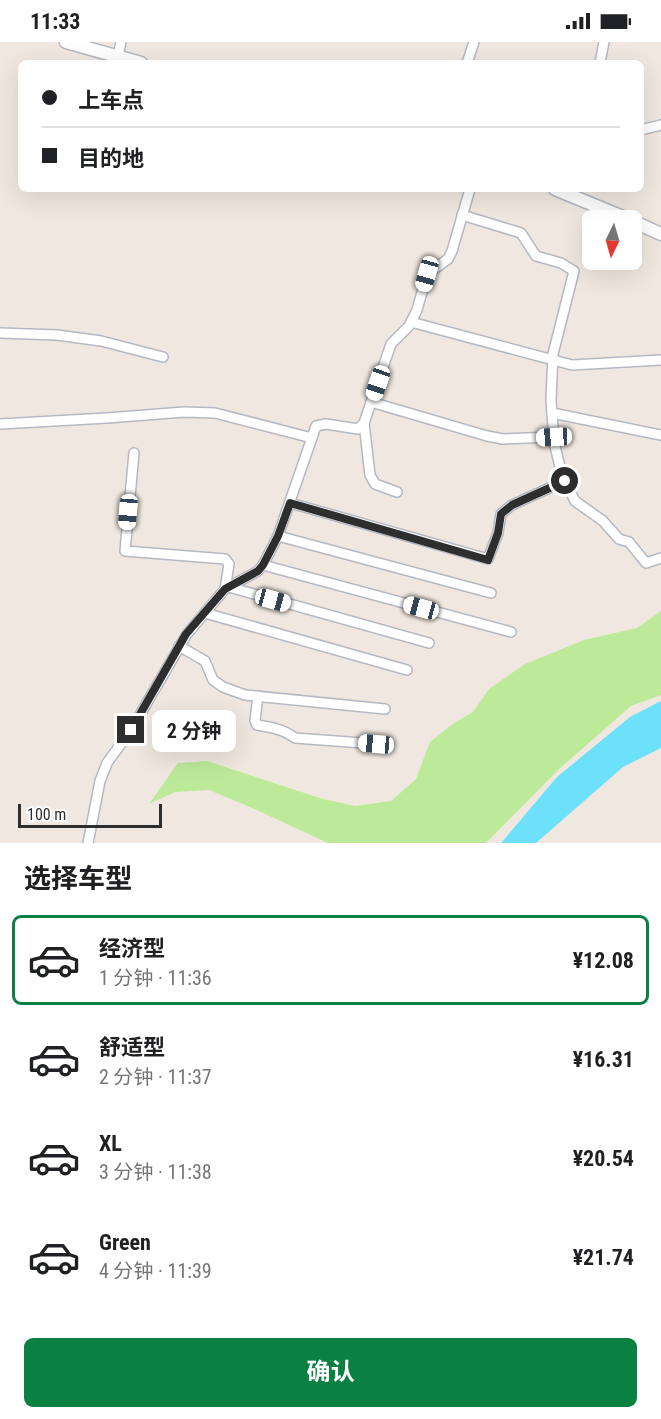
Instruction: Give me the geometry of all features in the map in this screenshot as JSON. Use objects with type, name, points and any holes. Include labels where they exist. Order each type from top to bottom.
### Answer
[{"type":"street","points":[[66,42],[131,60]]},
{"type":"street","points":[[118,56],[121,42]]},
{"type":"street","points":[[468,60],[474,42]]},
{"type":"street","points":[[601,60],[604,42]]},
{"type":"street","points":[[644,129],[661,125]]},
{"type":"street","points":[[397,492],[375,484],[370,475],[364,423],[391,344],[411,322],[417,310],[427,274],[448,259],[452,251],[469,192]]},
{"type":"street","points":[[562,192],[605,210]]},
{"type":"street","points":[[462,215],[521,233],[536,256],[561,263],[574,271],[558,330],[550,400],[554,437],[565,481],[575,501],[603,521],[619,539],[629,542],[646,563],[661,558]]},
{"type":"street","points":[[642,226],[661,234]]},
{"type":"street","points":[[411,322],[572,365],[661,360]]},
{"type":"street","points":[[0,333],[57,335],[101,341],[163,357]]},
{"type":"street","points":[[371,402],[502,439],[554,437]]},
{"type":"street","points":[[0,424],[184,412],[215,413],[312,438]]},
{"type":"street","points":[[552,413],[661,435]]},
{"type":"street","points":[[88,843],[100,781],[107,763],[131,730],[180,646],[205,613],[227,588],[258,571],[263,565],[278,536],[316,426],[326,424],[358,429],[364,423]]},
{"type":"street","points":[[134,453],[125,551],[225,559],[229,564],[227,588]]},
{"type":"street","points":[[290,503],[488,560],[498,533],[501,514],[512,505],[565,481]]},
{"type":"street","points":[[278,536],[491,593]]},
{"type":"street","points":[[263,565],[511,632]]},
{"type":"street","points":[[227,588],[429,643]]},
{"type":"street","points":[[205,613],[407,670]]},
{"type":"street","points":[[180,646],[205,661],[213,680],[223,687],[245,695],[385,709]]},
{"type":"street","points":[[258,696],[255,720],[257,725],[288,732],[294,738],[376,744]]},
{"type":"green space","points":[[661,611],[661,695],[631,706],[558,770],[486,843],[328,843],[209,790],[175,792],[149,804],[178,763],[207,761],[323,799],[355,806],[391,801],[416,779],[430,742],[454,723],[473,712],[489,689],[525,664],[584,640],[637,628]]},
{"type":"water","points":[[661,701],[661,748],[623,767],[536,843],[501,843],[557,777],[630,717]]},
{"type":"route","points":[[131,730],[186,634],[225,589],[258,571],[263,565],[278,536],[290,503],[488,560],[498,533],[501,514],[512,505],[565,481]]}]
